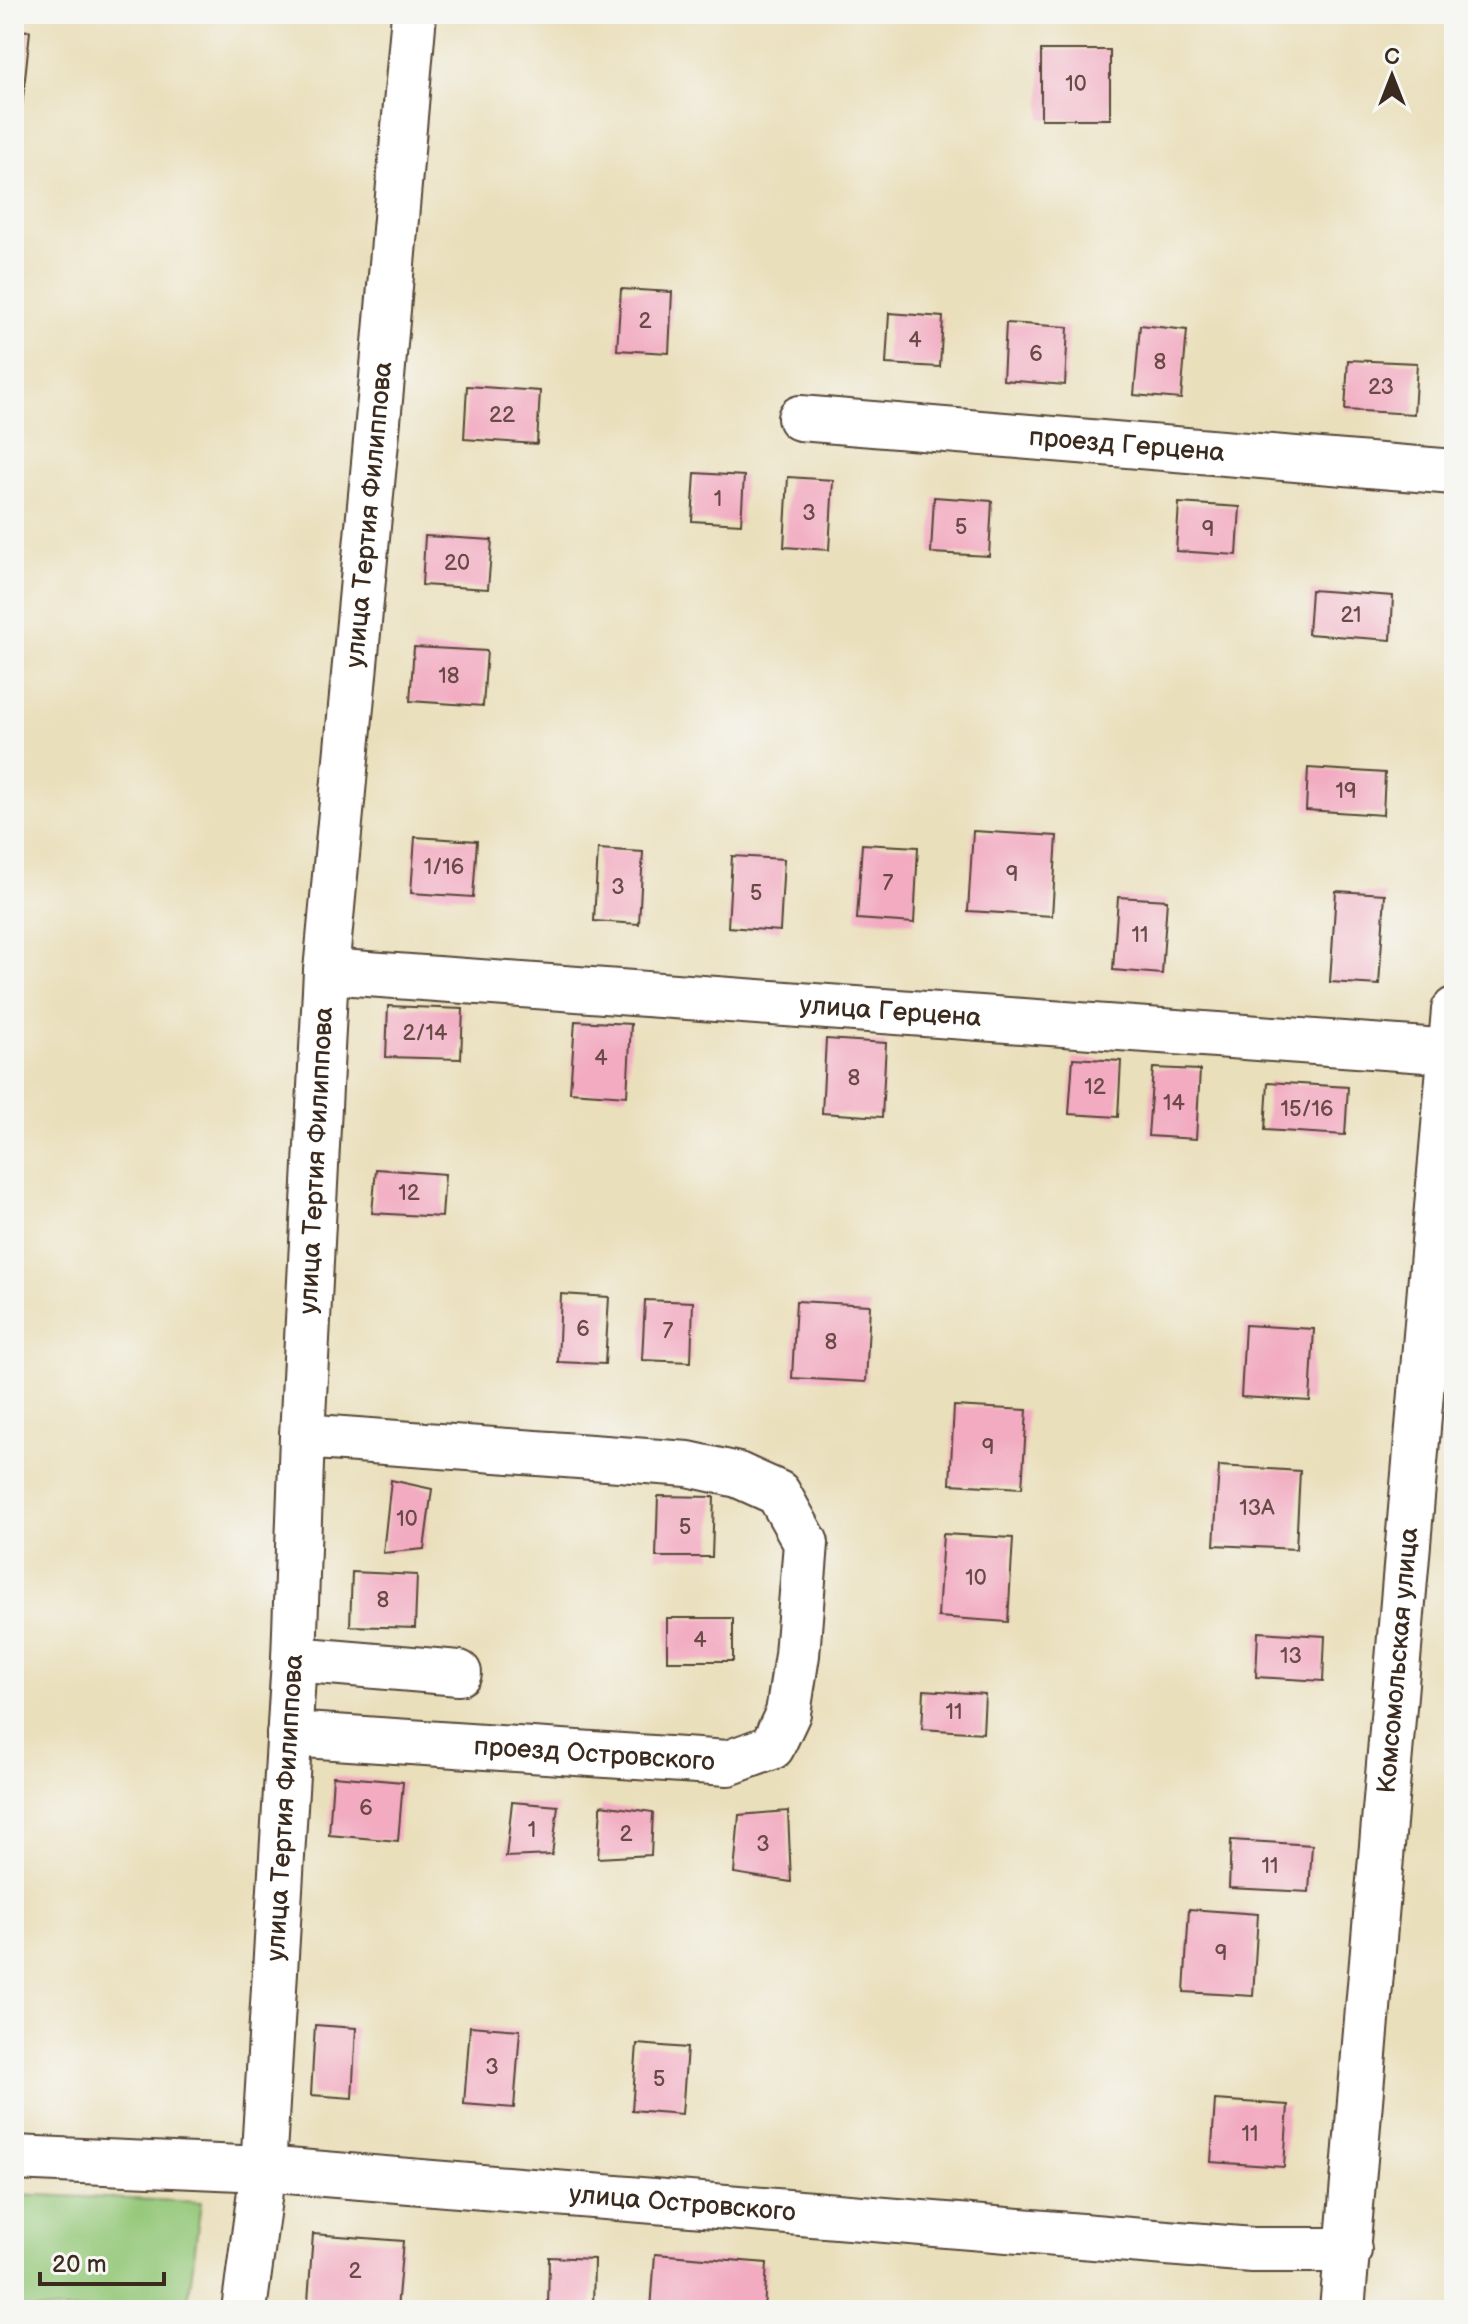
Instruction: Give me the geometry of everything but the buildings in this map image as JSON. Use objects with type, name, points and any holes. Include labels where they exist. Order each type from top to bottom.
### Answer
[{"type":"street","name":"улица Тертия Филиппова","points":[[244,2310],[263,2169],[294,1659],[326,971],[414,14]]},
{"type":"street","name":"проезд Герцена","points":[[800,418],[1454,472]]},
{"type":"street","name":"улица Герцена","points":[[326,971],[1453,1038]]},
{"type":"street","name":"Комсомольская улица","points":[[1342,2310],[1453,1038]]},
{"type":"street","name":"проезд Островского","points":[[289,1734],[728,1763],[772,1747],[788,1713],[805,1569],[806,1543],[778,1493],[738,1475],[688,1464],[302,1436]]},
{"type":"street","points":[[294,1659],[459,1673]]},
{"type":"street","name":"улица Островского","points":[[14,2158],[263,2169],[1252,2250],[1349,2250]]},
{"type":"green space","points":[[14,2194],[201,2202],[187,2310],[14,2310]]}]
